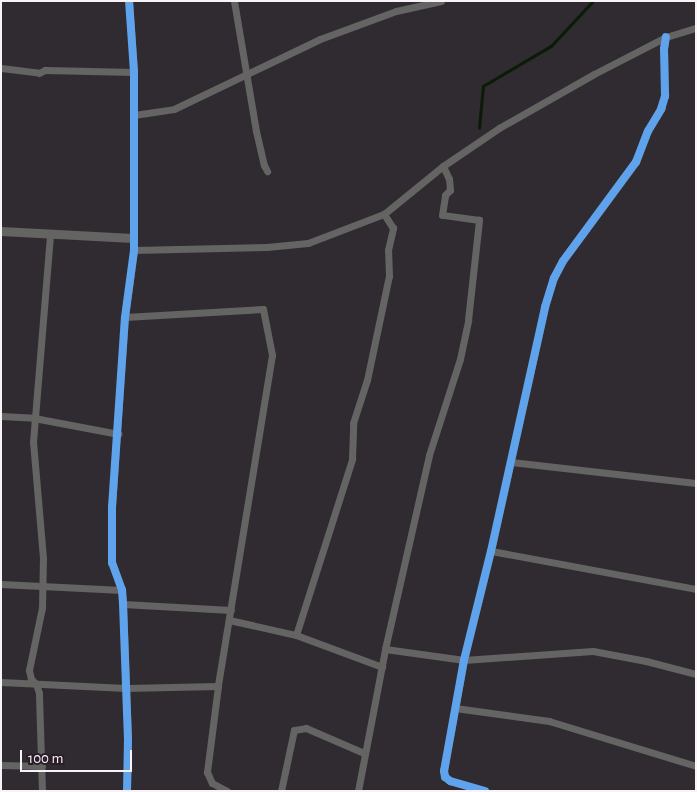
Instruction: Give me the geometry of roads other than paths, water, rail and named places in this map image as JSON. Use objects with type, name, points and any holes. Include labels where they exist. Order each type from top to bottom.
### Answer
[{"type":"street","points":[[127,791],[123,604],[122,590],[112,563],[112,507],[119,434],[125,317],[134,250],[134,72],[129,1]]},
{"type":"street","points":[[234,1],[256,132],[267,171]]},
{"type":"street","points":[[134,115],[174,109],[320,39],[396,11],[441,1]]},
{"type":"street","points":[[134,250],[267,247],[308,243],[384,214],[442,166],[499,128],[594,74],[666,37],[696,28]]},
{"type":"street","points":[[485,791],[445,777],[444,771],[464,660],[491,551],[545,308],[554,278],[570,250],[636,162],[648,131],[661,109],[665,96],[664,49],[666,37]]},
{"type":"street","points":[[1,68],[39,73],[45,70],[134,72]]},
{"type":"street","points":[[358,791],[385,649],[429,455],[460,359],[468,320],[480,220],[442,215],[445,195],[450,190],[449,179],[442,166]]},
{"type":"street","points":[[296,635],[352,458],[353,423],[367,380],[390,276],[388,250],[393,228],[384,214]]},
{"type":"street","points":[[1,231],[133,238]]},
{"type":"street","points":[[42,791],[39,693],[36,684],[31,679],[29,670],[39,628],[42,586],[42,558],[33,442],[50,235]]},
{"type":"street","points":[[125,317],[263,309],[272,355],[218,686],[207,772],[212,783],[227,791]]},
{"type":"street","points":[[1,416],[34,418],[119,434]]},
{"type":"street","points":[[511,462],[696,483]]},
{"type":"street","points":[[491,551],[696,589]]},
{"type":"street","points":[[1,584],[122,590]]},
{"type":"street","points":[[123,604],[231,610]]},
{"type":"street","points":[[229,620],[296,635],[382,667]]},
{"type":"street","points":[[385,649],[464,660],[593,652],[646,661],[696,674]]},
{"type":"street","points":[[1,682],[126,688],[218,686]]},
{"type":"street","points":[[455,708],[549,721],[696,766]]},
{"type":"street","points":[[281,791],[294,730],[306,728],[364,753]]},
{"type":"street","points":[[1,765],[42,766]]},
{"type":"waterway","points":[[479,128],[483,86],[551,46],[593,1]]}]
